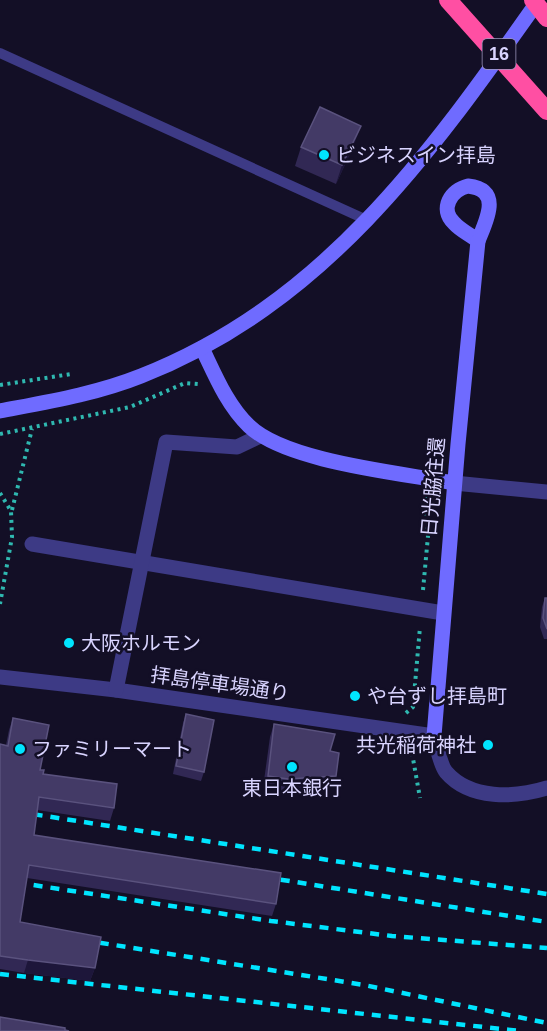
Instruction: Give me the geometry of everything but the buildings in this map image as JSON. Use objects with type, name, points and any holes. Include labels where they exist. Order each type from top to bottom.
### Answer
[{"type":"highway","name":"16","points":[[448,0],[547,111]]},
{"type":"street","points":[[0,411],[109,387],[141,376],[201,348],[279,302],[369,220],[438,137],[539,7]]},
{"type":"street","name":"日光脇往還","points":[[435,736],[454,483],[478,241]]},
{"type":"street","points":[[201,348],[229,401],[249,427],[260,436],[298,453],[454,483],[547,492]]},
{"type":"street","points":[[116,690],[166,442],[237,447],[260,436]]},
{"type":"street","points":[[32,544],[443,613]]},
{"type":"street","name":"拝島停車場通り","points":[[0,677],[116,690],[435,736]]},
{"type":"street","points":[[435,736],[445,771],[476,792],[525,795],[547,788]]},
{"type":"lane","points":[[0,53],[369,220]]},
{"type":"path","points":[[0,385],[71,374]]},
{"type":"path","points":[[0,434],[130,407],[185,383],[199,384],[205,393]]},
{"type":"path","points":[[0,604],[12,537],[11,511],[32,429]]},
{"type":"path","points":[[0,493],[11,511]]},
{"type":"path","points":[[405,714],[413,707],[428,536],[425,495],[414,493]]},
{"type":"railway","points":[[0,809],[547,894]]},
{"type":"railway","points":[[264,877],[547,922]]},
{"type":"railway","points":[[0,880],[271,921],[392,936],[547,948]]},
{"type":"railway","points":[[83,940],[364,985],[547,1023]]},
{"type":"railway","points":[[0,974],[520,1031]]},
{"type":"place","name":"ビジネスイン拝島","points":[[324,155]]},
{"type":"place","name":"大阪ホルモン","points":[[69,643]]},
{"type":"place","name":"や台ずし拝島町","points":[[355,696]]},
{"type":"place","name":"共光稲荷神社","points":[[488,745]]},
{"type":"place","name":"ファミリーマート","points":[[20,749]]},
{"type":"place","name":"東日本銀行","points":[[292,767]]}]
